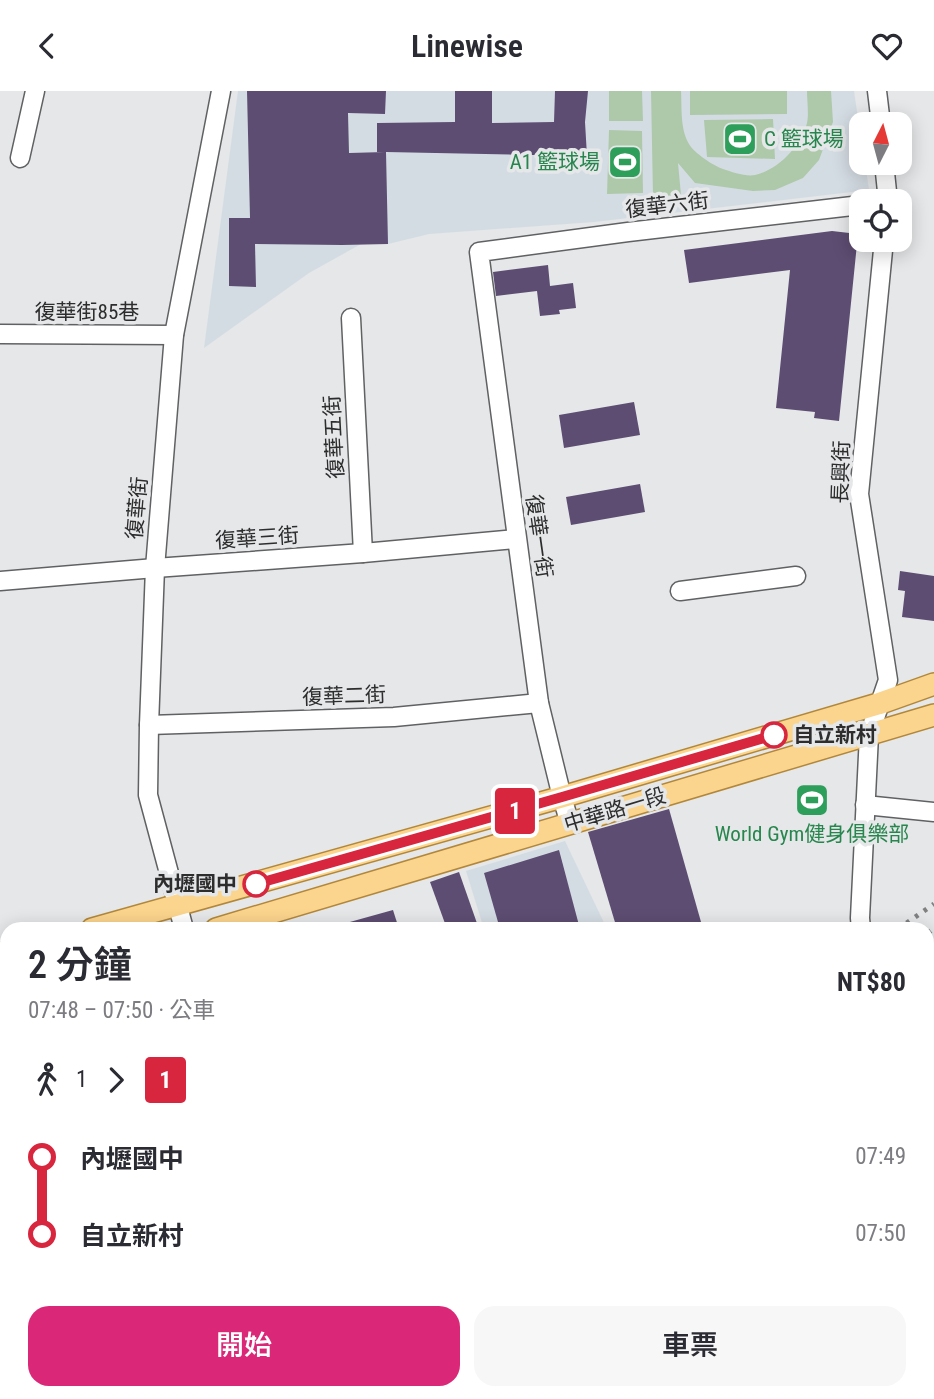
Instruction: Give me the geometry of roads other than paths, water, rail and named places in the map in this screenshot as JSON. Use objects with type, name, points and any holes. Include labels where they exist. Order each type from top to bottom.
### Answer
[{"type":"main road","name":"中華路一段","points":[[118,922],[562,797],[878,704],[934,684]]},
{"type":"main road","name":"中華路一段","points":[[240,922],[934,715]]},
{"type":"street","points":[[20,158],[35,91]]},
{"type":"street","name":"復華街","points":[[182,922],[148,795],[155,568],[174,335],[221,91]]},
{"type":"street","points":[[877,91],[880,112]]},
{"type":"street","name":"復華六街","points":[[479,252],[849,206]]},
{"type":"street","name":"復華一街","points":[[479,252],[539,703],[570,824]]},
{"type":"street","name":"長興街","points":[[861,922],[869,735],[888,680],[859,494],[883,252]]},
{"type":"street","name":"復華五街","points":[[351,318],[363,553]]},
{"type":"street","name":"復華街85巷","points":[[0,334],[174,335]]},
{"type":"street","name":"復華三街","points":[[0,581],[363,553],[516,538]]},
{"type":"street","points":[[680,591],[796,576]]},
{"type":"street","name":"復華二街","points":[[149,725],[394,717],[539,703]]},
{"type":"street","points":[[865,805],[934,812]]},
{"type":"railway","points":[[908,922],[934,904]]},
{"type":"place","name":"C 籃球場","points":[[740,139]]},
{"type":"place","name":"A1 籃球場","points":[[625,162]]},
{"type":"place","name":"自立新村","points":[[774,735]]},
{"type":"place","name":"World Gym健身俱樂部","points":[[812,800]]},
{"type":"place","name":"內壢國中","points":[[256,884]]}]
